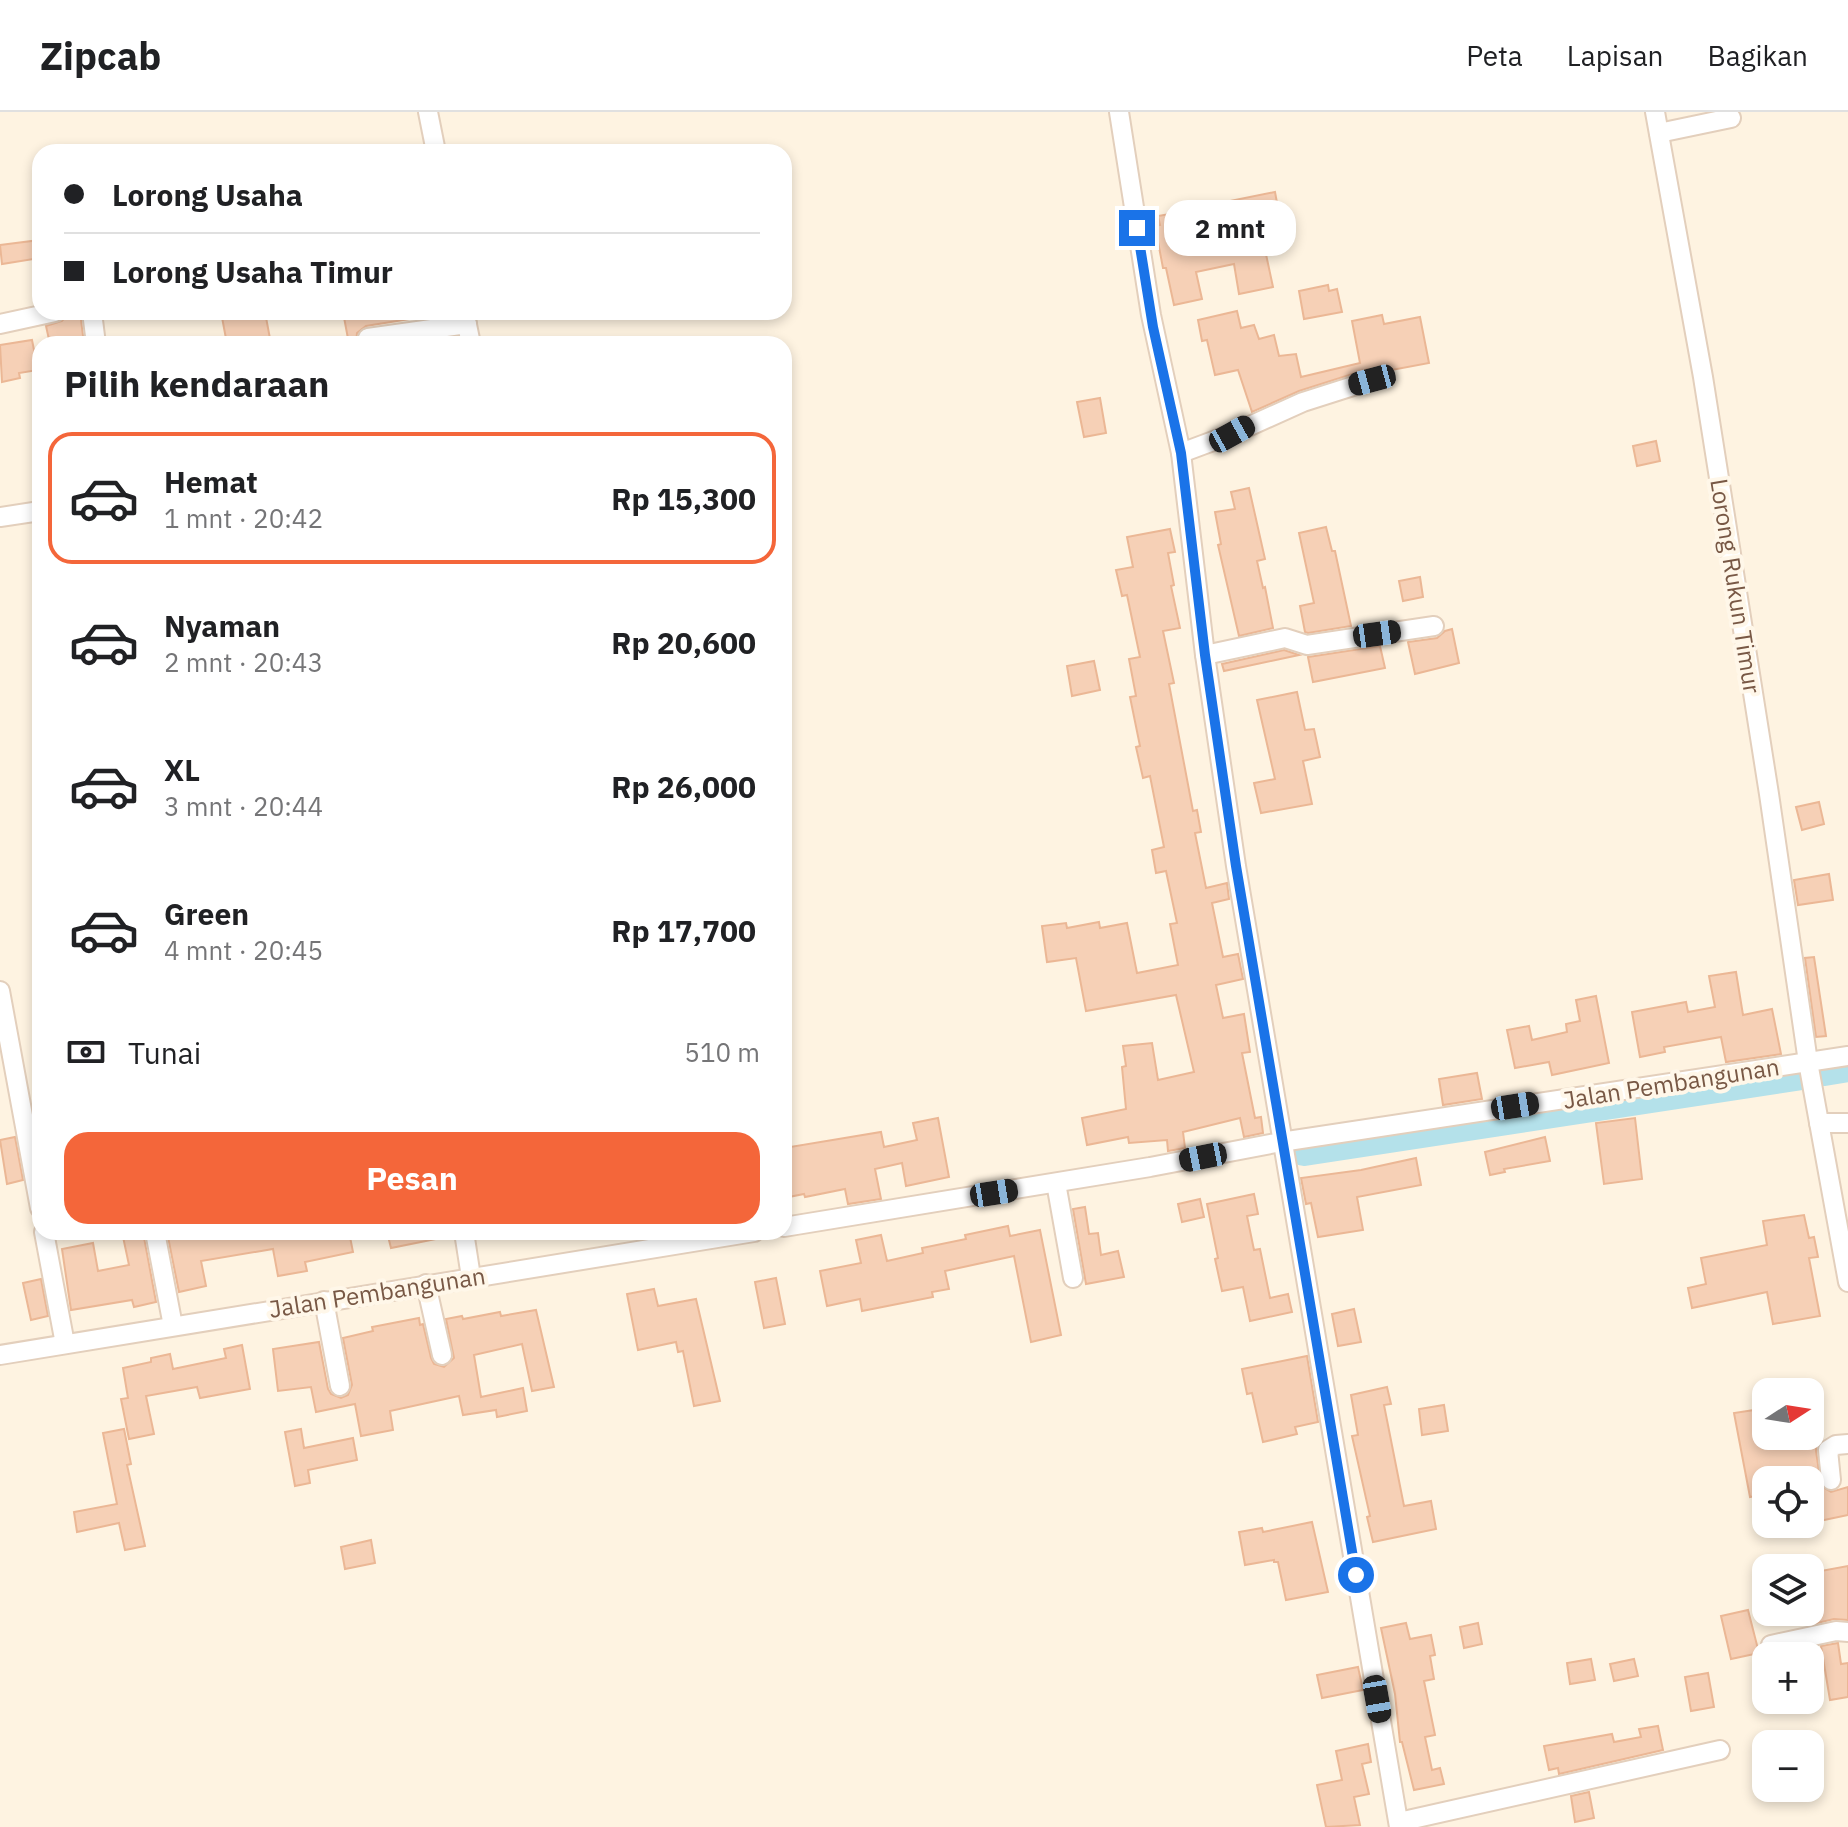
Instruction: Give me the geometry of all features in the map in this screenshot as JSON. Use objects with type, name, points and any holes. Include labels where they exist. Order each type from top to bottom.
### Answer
[{"type":"street","points":[[428,112],[434,144]]},
{"type":"street","points":[[1119,112],[1152,321],[1181,453],[1205,655],[1281,1142],[1399,1825],[1720,1750]]},
{"type":"street","name":"Lorong Rukun Timur","points":[[1655,112],[1717,465],[1808,1062],[1848,1282]]},
{"type":"street","points":[[1659,133],[1731,118]]},
{"type":"street","points":[[0,324],[32,317]]},
{"type":"street","points":[[378,336],[456,320]]},
{"type":"street","points":[[1181,453],[1303,402],[1372,380]]},
{"type":"street","points":[[0,517],[32,512]]},
{"type":"street","points":[[1205,655],[1285,638],[1307,645],[1434,626]]},
{"type":"street","points":[[0,991],[32,1165]]},
{"type":"street","name":"Jalan Pembangunan","points":[[792,1226],[1056,1183],[1281,1142],[1848,1056]]},
{"type":"street","points":[[1819,1123],[1848,1123]]},
{"type":"street","points":[[1056,1183],[1073,1278]]},
{"type":"street","points":[[46,1240],[65,1344]]},
{"type":"street","points":[[157,1240],[173,1326]]},
{"type":"street","points":[[465,1240],[471,1277]]},
{"type":"street","name":"Jalan Pembangunan","points":[[0,1355],[704,1240]]},
{"type":"street","points":[[426,1284],[442,1355]]},
{"type":"street","points":[[324,1301],[340,1386]]},
{"type":"street","points":[[1831,1480],[1828,1450],[1836,1445],[1848,1444]]},
{"type":"street","points":[[1785,1642],[1836,1631],[1848,1632]]},
{"type":"building","points":[[1275,192],[1284,241],[1264,245],[1273,287],[1239,294],[1234,264],[1196,272],[1202,299],[1174,305],[1155,226],[1160,225],[1158,216],[1176,213],[1177,216],[1210,209],[1210,205]]},
{"type":"building","points":[[32,241],[32,259],[2,264],[0,245]]},
{"type":"building","points":[[1328,285],[1329,291],[1337,289],[1342,312],[1304,319],[1299,291]]},
{"type":"building","points":[[1237,311],[1241,328],[1254,325],[1259,339],[1274,335],[1279,356],[1296,354],[1301,377],[1360,363],[1352,321],[1382,315],[1384,324],[1420,317],[1429,363],[1381,372],[1368,369],[1299,391],[1252,412],[1238,370],[1215,375],[1207,340],[1202,341],[1198,320]]},
{"type":"building","points":[[81,320],[83,336],[48,336],[46,326]]},
{"type":"building","points":[[222,320],[266,320],[270,336],[226,336]]},
{"type":"building","points":[[344,320],[403,320],[366,326],[357,336],[348,336]]},
{"type":"building","points":[[32,340],[32,371],[19,373],[20,378],[2,382],[0,345]]},
{"type":"building","points":[[1100,398],[1106,433],[1084,437],[1077,402]]},
{"type":"building","points":[[1656,441],[1660,461],[1637,466],[1633,446]]},
{"type":"building","points":[[1249,488],[1265,559],[1257,561],[1273,628],[1239,636],[1218,545],[1221,544],[1215,512],[1235,509],[1231,492]]},
{"type":"building","points":[[1326,527],[1332,551],[1335,551],[1351,626],[1308,633],[1305,632],[1300,606],[1314,603],[1299,533]]},
{"type":"building","points":[[1170,529],[1175,552],[1168,553],[1174,585],[1171,586],[1180,628],[1163,631],[1174,683],[1169,684],[1193,811],[1197,810],[1201,832],[1195,833],[1206,888],[1227,883],[1229,899],[1212,903],[1223,957],[1238,954],[1243,979],[1216,985],[1223,1018],[1244,1014],[1250,1052],[1242,1053],[1255,1118],[1261,1117],[1263,1133],[1244,1137],[1240,1118],[1183,1132],[1185,1148],[1168,1151],[1167,1140],[1129,1143],[1128,1137],[1087,1145],[1082,1118],[1126,1109],[1123,1046],[1152,1043],[1158,1080],[1194,1072],[1176,995],[1086,1011],[1076,958],[1047,962],[1042,926],[1066,923],[1067,928],[1099,922],[1100,928],[1127,923],[1137,973],[1178,965],[1170,924],[1177,923],[1166,871],[1156,873],[1152,850],[1164,847],[1150,776],[1143,778],[1136,747],[1140,746],[1130,697],[1136,696],[1129,659],[1140,657],[1127,595],[1122,596],[1116,570],[1133,567],[1127,537]]},
{"type":"building","points":[[1420,577],[1423,597],[1403,601],[1399,581]]},
{"type":"building","points":[[1452,629],[1459,663],[1415,674],[1408,642],[1437,638]]},
{"type":"building","points":[[1380,646],[1385,668],[1313,682],[1308,657]]},
{"type":"building","points":[[1284,650],[1299,655],[1224,671],[1222,664]]},
{"type":"building","points":[[1094,661],[1100,690],[1072,696],[1067,666]]},
{"type":"building","points":[[1297,692],[1305,730],[1314,729],[1320,757],[1303,761],[1312,804],[1261,813],[1254,783],[1275,779],[1257,700]]},
{"type":"building","points":[[1819,802],[1824,824],[1802,830],[1796,807]]},
{"type":"building","points":[[1829,874],[1833,900],[1798,905],[1794,880]]},
{"type":"building","points":[[1814,957],[1826,1036],[1816,1037],[1805,958]]},
{"type":"building","points":[[1736,972],[1743,1015],[1772,1009],[1781,1054],[1726,1062],[1721,1037],[1664,1047],[1665,1052],[1640,1057],[1632,1012],[1686,1002],[1688,1012],[1715,1007],[1709,976]]},
{"type":"building","points":[[1596,996],[1609,1063],[1552,1075],[1549,1062],[1515,1068],[1507,1030],[1529,1026],[1532,1040],[1567,1032],[1566,1024],[1580,1021],[1576,1000]]},
{"type":"building","points":[[1477,1073],[1482,1099],[1443,1105],[1439,1079]]},
{"type":"building","points":[[938,1118],[949,1177],[906,1186],[902,1163],[875,1169],[881,1199],[848,1204],[845,1189],[792,1196],[792,1147],[881,1132],[884,1147],[917,1140],[913,1123]]},
{"type":"building","points":[[1635,1118],[1642,1179],[1604,1184],[1596,1123]]},
{"type":"building","points":[[15,1137],[23,1180],[7,1184],[0,1140]]},
{"type":"building","points":[[1545,1137],[1550,1161],[1504,1169],[1505,1172],[1490,1175],[1485,1152]]},
{"type":"building","points":[[1416,1158],[1421,1185],[1357,1197],[1363,1230],[1318,1237],[1311,1203],[1306,1204],[1301,1178]]},
{"type":"building","points":[[1254,1194],[1258,1214],[1247,1216],[1254,1250],[1260,1249],[1270,1298],[1288,1294],[1292,1312],[1250,1321],[1243,1287],[1222,1291],[1207,1204]]},
{"type":"building","points":[[1200,1199],[1204,1217],[1182,1222],[1178,1204]]},
{"type":"building","points":[[1085,1207],[1089,1234],[1098,1233],[1101,1255],[1118,1251],[1124,1277],[1086,1284],[1073,1209]]},
{"type":"building","points":[[1804,1215],[1809,1238],[1814,1237],[1818,1257],[1809,1258],[1820,1316],[1773,1324],[1767,1292],[1692,1308],[1688,1288],[1706,1284],[1701,1258],[1767,1245],[1763,1221]]},
{"type":"building","points":[[1008,1226],[1010,1236],[1040,1230],[1061,1335],[1031,1342],[1014,1256],[945,1271],[949,1289],[932,1292],[933,1297],[862,1311],[860,1299],[827,1306],[820,1271],[861,1263],[856,1240],[881,1235],[887,1261],[923,1253],[922,1248],[966,1239],[965,1235]]},
{"type":"building","points":[[124,1240],[144,1240],[156,1302],[134,1307],[132,1300],[71,1310],[62,1249],[93,1243],[98,1271],[129,1265]]},
{"type":"building","points":[[169,1240],[351,1240],[353,1252],[305,1262],[307,1271],[278,1276],[273,1249],[201,1261],[206,1286],[179,1292]]},
{"type":"building","points":[[389,1240],[431,1240],[391,1248]]},
{"type":"building","points":[[776,1278],[785,1324],[764,1328],[755,1282]]},
{"type":"building","points":[[41,1279],[48,1316],[31,1320],[23,1283]]},
{"type":"building","points":[[654,1289],[658,1306],[696,1299],[720,1401],[694,1406],[683,1351],[678,1352],[676,1342],[638,1350],[627,1294]]},
{"type":"building","points":[[1354,1309],[1361,1342],[1338,1346],[1332,1314]]},
{"type":"building","points":[[536,1310],[554,1387],[532,1391],[522,1344],[474,1355],[481,1397],[523,1388],[527,1411],[497,1417],[496,1410],[463,1415],[459,1396],[390,1411],[393,1430],[361,1436],[355,1404],[316,1412],[311,1387],[278,1391],[273,1349],[319,1342],[328,1389],[331,1394],[341,1398],[348,1395],[352,1385],[343,1338],[373,1331],[372,1327],[419,1318],[434,1364],[444,1367],[454,1358],[446,1319],[500,1312],[501,1316]]},
{"type":"building","points":[[242,1345],[250,1389],[200,1398],[197,1387],[146,1396],[154,1434],[129,1439],[121,1399],[128,1398],[123,1368],[170,1354],[173,1369],[226,1358],[224,1349]]},
{"type":"building","points":[[1307,1356],[1318,1422],[1295,1427],[1297,1434],[1263,1442],[1252,1393],[1247,1394],[1242,1369]]},
{"type":"building","points":[[1387,1387],[1391,1404],[1384,1405],[1404,1506],[1431,1501],[1436,1529],[1373,1542],[1352,1436],[1358,1435],[1351,1395]]},
{"type":"building","points":[[1444,1405],[1448,1431],[1422,1435],[1419,1409]]},
{"type":"building","points":[[1752,1410],[1752,1450],[1816,1450],[1818,1466],[1752,1466],[1750,1497],[1734,1413]]},
{"type":"building","points":[[124,1429],[131,1464],[127,1465],[145,1546],[125,1550],[119,1523],[77,1532],[74,1512],[117,1504],[103,1433]]},
{"type":"building","points":[[301,1429],[304,1448],[353,1438],[357,1460],[308,1470],[310,1483],[295,1486],[285,1432]]},
{"type":"building","points":[[1848,1487],[1848,1515],[1824,1520],[1824,1488],[1831,1492]]},
{"type":"building","points":[[1312,1522],[1328,1592],[1286,1600],[1278,1562],[1245,1565],[1239,1532],[1262,1528],[1263,1532]]},
{"type":"building","points":[[371,1540],[375,1563],[345,1569],[341,1547]]},
{"type":"building","points":[[1848,1566],[1848,1620],[1824,1621],[1824,1570]]},
{"type":"building","points":[[1748,1610],[1756,1642],[1752,1642],[1752,1654],[1731,1659],[1721,1616]]},
{"type":"building","points":[[1406,1623],[1410,1639],[1431,1635],[1435,1655],[1430,1656],[1434,1679],[1424,1681],[1435,1735],[1425,1737],[1432,1770],[1440,1768],[1444,1784],[1414,1790],[1400,1742],[1395,1694],[1381,1628]]},
{"type":"building","points":[[1478,1623],[1482,1644],[1464,1648],[1460,1627]]},
{"type":"building","points":[[1838,1643],[1841,1664],[1848,1663],[1848,1697],[1830,1700],[1824,1645]]},
{"type":"building","points":[[1591,1659],[1595,1680],[1570,1684],[1567,1663]]},
{"type":"building","points":[[1634,1659],[1638,1676],[1614,1681],[1610,1664]]},
{"type":"building","points":[[1358,1667],[1363,1690],[1322,1698],[1317,1675]]},
{"type":"building","points":[[1708,1673],[1714,1707],[1691,1711],[1685,1677]]},
{"type":"building","points":[[1658,1726],[1663,1750],[1559,1774],[1558,1768],[1549,1770],[1544,1746],[1612,1734],[1614,1742],[1641,1737],[1639,1729]]},
{"type":"building","points":[[1368,1744],[1371,1762],[1362,1764],[1369,1794],[1354,1797],[1360,1825],[1326,1827],[1317,1785],[1342,1780],[1336,1751]]},
{"type":"building","points":[[1589,1792],[1594,1818],[1575,1822],[1571,1796]]},
{"type":"waterway","points":[[1824,1070],[1848,1066]]},
{"type":"waterway","points":[[1304,1150],[1802,1074]]},
{"type":"route","points":[[1137,228],[1153,327],[1181,453],[1205,655],[1236,866],[1356,1575]]}]
